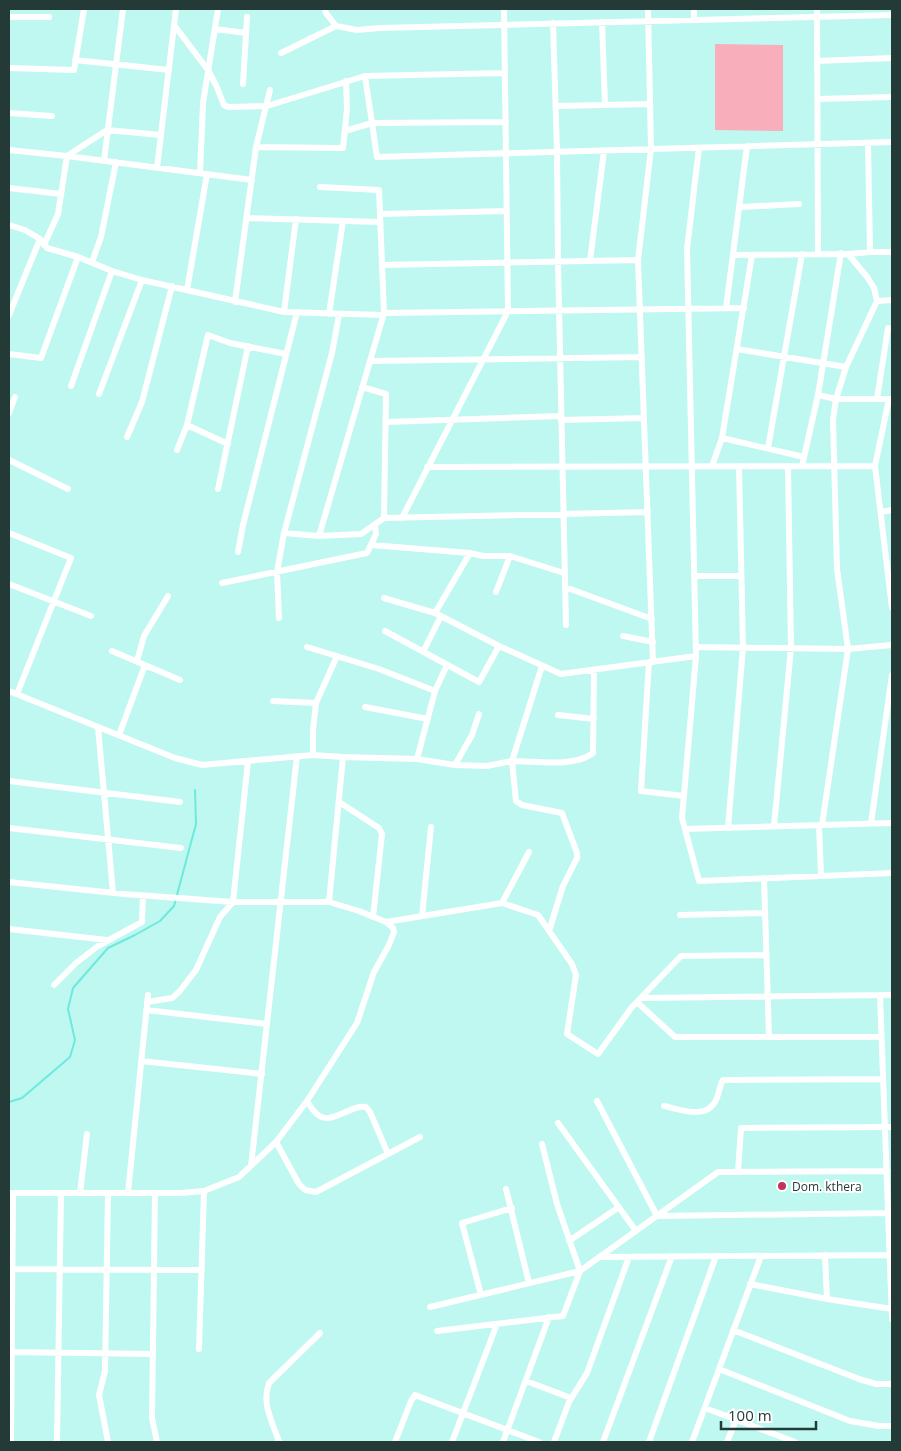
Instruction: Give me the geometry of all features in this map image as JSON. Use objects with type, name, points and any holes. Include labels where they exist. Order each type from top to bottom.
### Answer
[{"type":"street","points":[[9,68],[74,70],[84,9]]},
{"type":"street","points":[[104,161],[122,9]]},
{"type":"street","points":[[157,168],[176,9]]},
{"type":"street","points":[[188,290],[203,174],[203,103],[218,9]]},
{"type":"street","points":[[325,9],[336,26]]},
{"type":"street","points":[[402,518],[508,311],[504,9]]},
{"type":"street","points":[[648,9],[651,149],[638,260],[653,642],[641,792],[684,796]]},
{"type":"street","points":[[694,9],[694,20]]},
{"type":"street","points":[[817,9],[818,254]]},
{"type":"street","points":[[281,53],[336,26],[357,30],[892,15]]},
{"type":"street","points":[[9,18],[49,17]]},
{"type":"street","points":[[243,84],[247,17]]},
{"type":"street","points":[[602,22],[605,105]]},
{"type":"street","points":[[553,24],[566,625]]},
{"type":"street","points":[[174,25],[208,70],[224,106],[228,107],[267,106],[365,76],[505,73]]},
{"type":"street","points":[[215,29],[246,33]]},
{"type":"street","points":[[817,60],[892,58]]},
{"type":"street","points":[[76,60],[169,70]]},
{"type":"street","points":[[365,76],[377,157],[892,142]]},
{"type":"street","points":[[256,147],[343,148],[347,109],[346,81]]},
{"type":"street","points":[[235,302],[256,147],[270,90]]},
{"type":"street","points":[[818,99],[892,97]]},
{"type":"street","points":[[556,106],[650,104]]},
{"type":"street","points":[[9,113],[52,116]]},
{"type":"street","points":[[345,131],[372,124],[506,122]]},
{"type":"street","points":[[44,245],[58,214],[67,156],[108,130],[161,135]]},
{"type":"street","points":[[868,144],[870,252]]},
{"type":"street","points":[[726,308],[748,146]]},
{"type":"street","points":[[698,148],[687,249],[696,656],[682,818],[699,881],[892,874]]},
{"type":"street","points":[[9,150],[252,180]]},
{"type":"street","points":[[590,261],[604,150]]},
{"type":"street","points":[[92,262],[101,237],[116,162]]},
{"type":"street","points":[[319,536],[383,314],[379,190],[320,187]]},
{"type":"street","points":[[9,188],[61,194]]},
{"type":"street","points":[[740,207],[800,204]]},
{"type":"street","points":[[380,214],[507,211]]},
{"type":"street","points":[[246,218],[380,222]]},
{"type":"street","points":[[284,312],[296,219]]},
{"type":"street","points":[[329,314],[342,221]]},
{"type":"street","points":[[9,225],[25,230],[40,239],[47,248],[78,256],[112,271],[142,280],[284,312],[340,315],[744,308]]},
{"type":"street","points":[[9,315],[40,239]]},
{"type":"street","points":[[733,255],[892,252]]},
{"type":"street","points":[[768,448],[802,254]]},
{"type":"street","points":[[821,876],[821,825],[848,649],[837,569],[833,420],[836,399],[846,367],[877,301],[874,288],[868,278],[844,254]]},
{"type":"street","points":[[802,466],[818,395],[844,254]]},
{"type":"street","points":[[712,466],[722,438],[752,255]]},
{"type":"street","points":[[9,354],[41,358],[78,256]]},
{"type":"street","points":[[382,265],[638,260]]},
{"type":"street","points":[[71,386],[112,271]]},
{"type":"street","points":[[98,394],[142,280]]},
{"type":"street","points":[[127,437],[142,402],[172,286]]},
{"type":"street","points":[[877,301],[892,300]]},
{"type":"street","points":[[238,552],[242,525],[297,312]]},
{"type":"street","points":[[279,618],[278,572],[284,533],[332,353],[340,315]]},
{"type":"street","points":[[877,399],[888,328]]},
{"type":"street","points":[[177,450],[187,425],[208,335],[230,342],[286,354]]},
{"type":"street","points":[[218,489],[248,346]]},
{"type":"street","points":[[737,349],[846,367]]},
{"type":"street","points":[[370,361],[642,357]]},
{"type":"street","points":[[362,387],[386,394],[384,518]]},
{"type":"street","points":[[818,395],[836,399],[891,399],[875,466],[892,608]]},
{"type":"street","points":[[9,413],[15,398]]},
{"type":"street","points":[[386,422],[644,418]]},
{"type":"street","points":[[187,425],[228,444]]},
{"type":"street","points":[[722,438],[804,457]]},
{"type":"street","points":[[9,460],[68,489]]},
{"type":"street","points":[[728,828],[743,648],[738,466]]},
{"type":"street","points":[[774,826],[791,648],[788,466]]},
{"type":"street","points":[[428,467],[875,466]]},
{"type":"street","points":[[881,512],[892,510]]},
{"type":"street","points":[[284,533],[319,536],[361,534],[384,518],[648,512]]},
{"type":"street","points":[[222,583],[368,553],[376,534],[374,525]]},
{"type":"street","points":[[9,533],[71,558],[17,694]]},
{"type":"street","points":[[371,545],[470,553],[483,556],[510,556],[564,574]]},
{"type":"street","points":[[423,652],[438,614],[470,553]]},
{"type":"street","points":[[496,592],[510,556]]},
{"type":"street","points":[[694,576],[741,576]]},
{"type":"street","points":[[9,584],[90,616]]},
{"type":"street","points":[[565,587],[652,619]]},
{"type":"street","points":[[137,661],[144,636],[168,596]]},
{"type":"street","points":[[384,598],[438,614],[498,646],[561,674],[696,656]]},
{"type":"street","points":[[386,632],[479,682],[498,646]]},
{"type":"street","points":[[623,636],[653,642]]},
{"type":"street","points":[[696,647],[848,649],[892,645]]},
{"type":"street","points":[[307,647],[379,669],[435,691]]},
{"type":"street","points":[[112,651],[180,680]]},
{"type":"street","points":[[313,755],[316,703],[337,656]]},
{"type":"street","points":[[119,735],[146,665]]},
{"type":"street","points":[[417,758],[435,691],[447,665]]},
{"type":"street","points":[[542,666],[512,761],[516,801],[562,813],[577,853],[577,858],[563,886],[549,931]]},
{"type":"street","points":[[9,691],[175,758],[202,765],[313,755],[417,758],[455,765],[487,766],[512,761],[573,762],[586,758],[593,753],[594,670]]},
{"type":"street","points":[[871,823],[892,675]]},
{"type":"street","points":[[273,701],[316,703]]},
{"type":"street","points":[[365,707],[428,719]]},
{"type":"street","points":[[455,765],[472,735],[479,714]]},
{"type":"street","points":[[558,715],[594,719]]},
{"type":"street","points":[[98,727],[113,893]]},
{"type":"street","points":[[251,1166],[297,756]]},
{"type":"street","points":[[329,902],[343,757]]},
{"type":"street","points":[[128,1193],[147,998],[172,998],[179,992],[196,970],[220,917],[234,902],[248,761]]},
{"type":"street","points":[[9,781],[180,802]]},
{"type":"street","points":[[339,802],[379,828],[382,834],[373,917]]},
{"type":"street","points":[[685,829],[892,823]]},
{"type":"street","points":[[422,916],[431,827]]},
{"type":"street","points":[[9,828],[181,848]]},
{"type":"street","points":[[502,903],[528,852]]},
{"type":"street","points":[[764,878],[769,1037]]},
{"type":"street","points":[[9,882],[143,896],[234,902],[329,902],[359,910],[386,922],[393,928],[394,932],[389,946],[374,972],[357,1023],[307,1102],[276,1142],[239,1177],[204,1190],[155,1193],[11,1193],[11,1442]]},
{"type":"street","points":[[54,986],[76,963],[107,940],[142,922],[143,896]]},
{"type":"street","points":[[386,922],[502,903],[538,915],[572,964],[576,975],[566,1034],[598,1054],[639,1000],[681,956],[766,955]]},
{"type":"street","points":[[680,915],[765,913]]},
{"type":"street","points":[[9,929],[107,940]]},
{"type":"street","points":[[880,995],[883,1079],[889,1127],[887,1171],[892,1319]]},
{"type":"street","points":[[639,1000],[892,995]]},
{"type":"street","points":[[639,1000],[675,1037],[882,1037]]},
{"type":"street","points":[[146,1010],[267,1024]]},
{"type":"street","points":[[141,1061],[262,1074]]},
{"type":"street","points":[[664,1106],[691,1112],[706,1110],[713,1106],[723,1080],[883,1079]]},
{"type":"street","points":[[597,1101],[657,1216]]},
{"type":"street","points":[[307,1102],[316,1114],[321,1117],[331,1118],[360,1106],[366,1106],[388,1154]]},
{"type":"street","points":[[558,1123],[636,1230]]},
{"type":"street","points":[[738,1172],[741,1128],[889,1127]]},
{"type":"street","points":[[80,1193],[86,1134]]},
{"type":"street","points":[[276,1142],[299,1184],[305,1190],[316,1192],[420,1137]]},
{"type":"street","points":[[437,1330],[563,1316],[580,1271],[557,1204],[542,1144]]},
{"type":"street","points":[[430,1307],[580,1271],[718,1172],[887,1171]]},
{"type":"street","points":[[506,1189],[529,1283]]},
{"type":"street","points":[[199,1349],[204,1190]]},
{"type":"street","points":[[58,1442],[61,1193]]},
{"type":"street","points":[[108,1193],[105,1371],[99,1395],[108,1442]]},
{"type":"street","points":[[155,1193],[152,1418],[157,1442]]},
{"type":"street","points":[[569,1241],[619,1207]]},
{"type":"street","points":[[481,1295],[462,1223],[512,1208]]},
{"type":"street","points":[[657,1216],[888,1214]]},
{"type":"street","points":[[825,1255],[827,1299]]},
{"type":"street","points":[[600,1257],[890,1255]]},
{"type":"street","points":[[603,1442],[672,1256]]},
{"type":"street","points":[[649,1442],[716,1256]]},
{"type":"street","points":[[692,1442],[761,1256]]},
{"type":"street","points":[[554,1442],[571,1398],[587,1373],[629,1257]]},
{"type":"street","points":[[11,1269],[202,1270]]},
{"type":"street","points":[[750,1284],[827,1299],[892,1308]]},
{"type":"street","points":[[503,1442],[549,1317]]},
{"type":"street","points":[[452,1442],[497,1324]]},
{"type":"street","points":[[733,1330],[859,1379],[876,1384],[892,1384]]},
{"type":"street","points":[[280,1442],[268,1413],[266,1400],[269,1383],[320,1333]]},
{"type":"street","points":[[10,1352],[153,1354]]},
{"type":"street","points":[[719,1368],[850,1421],[879,1426],[892,1426]]},
{"type":"street","points":[[526,1381],[571,1398]]},
{"type":"street","points":[[395,1442],[415,1395],[539,1442]]},
{"type":"street","points":[[705,1408],[795,1442]]},
{"type":"street","points":[[727,1442],[736,1420]]},
{"type":"shaded area","points":[[715,44],[783,45],[783,131],[715,130]]},
{"type":"waterway","points":[[9,1102],[22,1098],[70,1057],[75,1040],[68,1009],[73,988],[108,948],[160,921],[174,906],[196,824],[195,790]]},
{"type":"place","name":"Dom. kthera","points":[[782,1186]]}]
